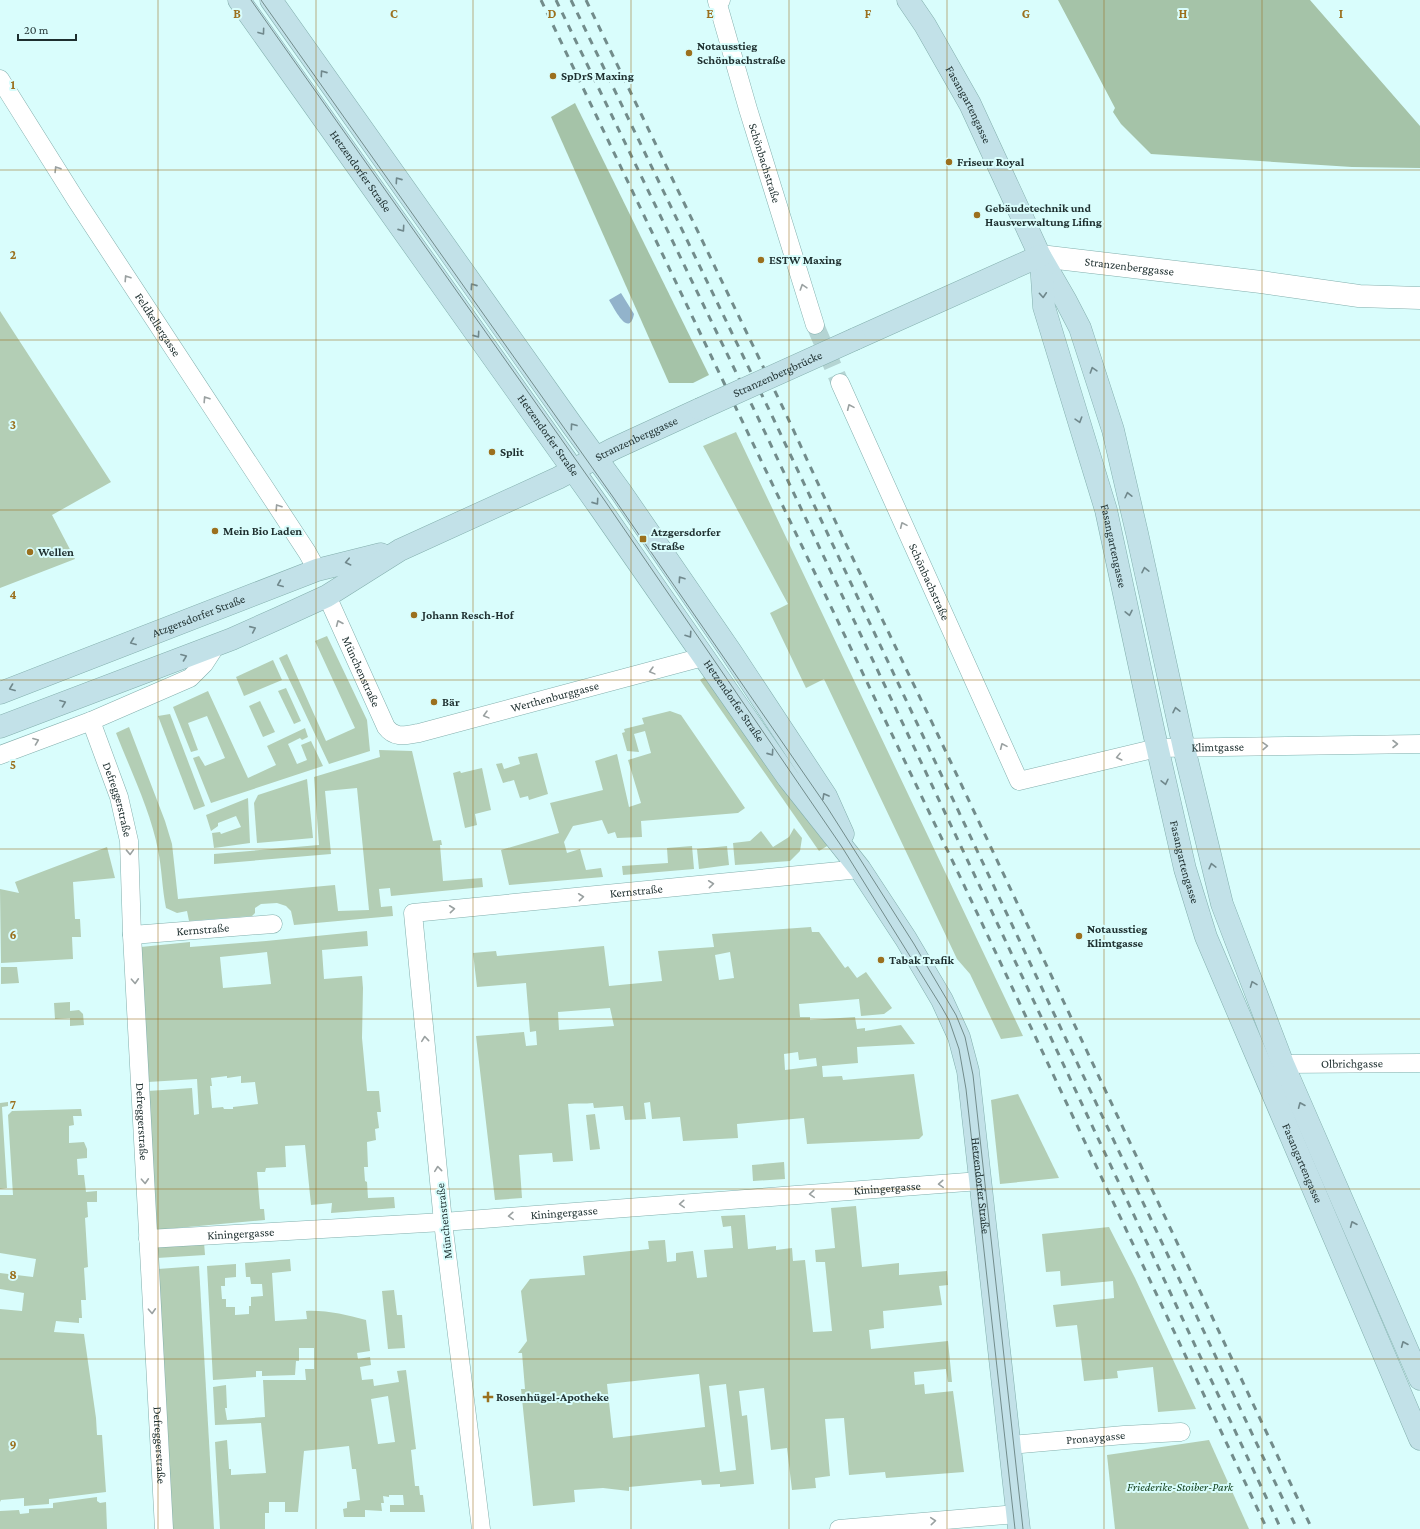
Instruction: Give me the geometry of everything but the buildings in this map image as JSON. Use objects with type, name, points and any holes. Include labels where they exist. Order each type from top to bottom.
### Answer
[{"type":"main road","name":"Hetzendorfer Straße","points":[[239,0],[573,470],[788,778],[860,869],[925,970],[952,1019],[959,1036],[968,1071],[1018,1522]]},
{"type":"main road","name":"Hetzendorfer Straße","points":[[271,0],[621,492],[714,627],[826,796],[860,869]]},
{"type":"main road","name":"Fasangartengasse","points":[[908,0],[925,25],[970,104],[1040,256],[1080,328],[1113,430],[1184,748],[1222,904],[1283,1064],[1420,1379]]},
{"type":"main road","name":"Fasangartengasse","points":[[1040,256],[1044,307],[1106,510],[1157,748],[1185,869],[1206,937],[1420,1439]]},
{"type":"main road","name":"Stranzenbergbrücke","points":[[700,409],[1040,256]]},
{"type":"main road","name":"Stranzenberggasse","points":[[573,470],[700,409]]},
{"type":"main road","name":"Atzgersdorfer Straße","points":[[0,726],[218,644],[327,596],[400,550],[573,470]]},
{"type":"main road","name":"Atzgersdorfer Straße","points":[[0,693],[317,570],[400,550]]},
{"type":"street","name":"Schönbachstraße","points":[[719,0],[748,109],[815,325]]},
{"type":"street","name":"Feldkellergasse","points":[[0,79],[80,206],[307,552],[317,570]]},
{"type":"street","name":"Stranzenberggasse","points":[[1040,256],[1261,282],[1359,296],[1420,298]]},
{"type":"street","name":"Schönbachstraße","points":[[840,383],[1019,781]]},
{"type":"street","name":"Münchenstraße","points":[[327,596],[386,727],[394,734],[406,736]]},
{"type":"street","points":[[0,755],[91,721],[190,678],[204,664],[218,644]]},
{"type":"street","name":"Werthenburggasse","points":[[406,736],[703,657]]},
{"type":"street","name":"Defreggerstraße","points":[[91,721],[119,797],[129,841],[132,935],[164,1529]]},
{"type":"street","name":"Klimtgasse","points":[[1019,781],[1157,748],[1420,744]]},
{"type":"street","name":"Kernstraße","points":[[413,913],[860,869]]},
{"type":"street","name":"Münchenstraße","points":[[413,913],[443,1222],[481,1529]]},
{"type":"street","name":"Kernstraße","points":[[132,935],[273,924]]},
{"type":"street","name":"Olbrichgasse","points":[[1283,1064],[1420,1063]]},
{"type":"street","name":"Kiningergasse","points":[[148,1239],[443,1222],[980,1181]]},
{"type":"street","name":"Pronaygasse","points":[[1010,1445],[1124,1435],[1182,1432]]},
{"type":"street","points":[[839,1529],[1018,1522]]},
{"type":"green space","points":[[1058,0],[1310,0],[1420,126],[1420,168],[1352,167],[1151,154],[1121,124],[1113,112],[1115,108]]},
{"type":"green space","points":[[575,103],[709,375],[693,383],[669,383],[551,117]]},
{"type":"green space","points":[[0,311],[111,482],[52,515],[75,559],[0,588]]},
{"type":"green space","points":[[736,432],[1023,1036],[1001,1039],[970,974],[957,959],[824,679],[806,688],[770,613],[788,604],[703,446]]},
{"type":"green space","points":[[327,636],[367,720],[370,751],[329,764],[279,658],[287,654],[326,741],[355,728],[315,641]]},
{"type":"green space","points":[[273,660],[282,680],[244,696],[236,677]]},
{"type":"green space","points":[[713,671],[832,843],[819,851],[700,680]]},
{"type":"green space","points":[[286,688],[301,721],[294,724],[278,691]]},
{"type":"green space","points":[[208,691],[248,778],[276,765],[267,746],[305,728],[308,737],[302,740],[300,738],[288,744],[297,764],[307,760],[301,745],[311,741],[323,766],[211,803],[193,758],[199,756],[205,766],[225,758],[207,716],[188,723],[198,750],[191,752],[173,707]]},
{"type":"green space","points":[[260,701],[275,732],[263,737],[249,706]]},
{"type":"green space","points":[[670,711],[681,715],[745,808],[738,813],[641,821],[642,837],[617,838],[615,832],[608,834],[602,820],[573,826],[564,842],[567,853],[580,849],[586,870],[601,868],[603,877],[509,885],[501,850],[559,833],[550,803],[603,790],[595,761],[617,754],[629,807],[641,803],[628,760],[651,753],[645,731],[634,734],[639,752],[627,751],[622,733],[625,732],[624,729],[644,724],[642,718]]},
{"type":"green space","points":[[170,714],[205,806],[194,810],[158,716]]},
{"type":"green space","points":[[129,727],[165,821],[172,844],[178,899],[335,885],[338,911],[369,910],[357,788],[325,791],[331,854],[214,864],[214,854],[319,845],[314,777],[380,757],[379,750],[412,751],[433,841],[441,840],[442,845],[440,845],[443,881],[482,878],[483,887],[391,896],[390,888],[379,889],[381,907],[392,906],[393,916],[294,925],[291,911],[286,906],[277,903],[261,904],[255,908],[255,913],[252,916],[189,921],[187,911],[177,913],[166,908],[155,836],[140,791],[116,733]]},
{"type":"green space","points":[[537,753],[548,794],[529,800],[528,796],[520,798],[514,780],[503,783],[496,764],[502,763],[504,769],[520,764],[518,757]]},
{"type":"green space","points":[[482,768],[491,810],[475,814],[477,825],[465,828],[453,773],[460,771],[461,773]]},
{"type":"green space","points":[[307,779],[313,838],[257,843],[254,803],[258,795]]},
{"type":"green space","points":[[248,798],[250,843],[214,848],[212,833],[220,832],[221,834],[241,827],[236,816],[218,823],[218,826],[211,831],[206,815]]},
{"type":"green space","points":[[794,828],[802,838],[800,851],[790,861],[735,865],[733,843],[750,841],[761,831],[773,847],[789,837]]},
{"type":"green space","points":[[692,846],[694,869],[623,875],[622,866],[668,863],[667,848]]},
{"type":"green space","points":[[727,846],[729,865],[699,869],[697,849]]},
{"type":"green space","points":[[107,847],[115,878],[73,882],[75,919],[80,919],[81,937],[72,937],[73,959],[1,963],[0,889],[19,893],[15,882]]},
{"type":"green space","points":[[811,927],[812,932],[819,932],[845,968],[848,966],[857,978],[866,972],[892,1008],[884,1014],[861,1016],[859,999],[799,1004],[800,1017],[810,1017],[810,1020],[855,1017],[857,1029],[865,1028],[865,1031],[901,1025],[915,1044],[857,1047],[858,1063],[822,1066],[823,1077],[842,1076],[843,1080],[914,1074],[923,1135],[919,1139],[807,1144],[804,1118],[737,1124],[738,1138],[683,1141],[680,1117],[652,1119],[650,1102],[644,1103],[646,1119],[625,1120],[623,1106],[594,1108],[593,1103],[568,1104],[573,1161],[553,1162],[552,1153],[519,1155],[522,1198],[495,1200],[476,1036],[524,1032],[526,1046],[537,1045],[536,1031],[530,1032],[526,983],[477,987],[473,953],[496,951],[497,956],[604,946],[609,986],[662,981],[658,951],[714,947],[712,934]],"holes":[[[730,952],[734,978],[719,980],[715,955]],[[610,1008],[614,1026],[559,1030],[558,1012]],[[798,1052],[799,1060],[816,1058],[817,1066],[785,1070],[784,1054]]]},
{"type":"green space","points":[[367,931],[368,946],[322,950],[324,979],[362,976],[362,1038],[367,1091],[379,1091],[381,1112],[377,1112],[379,1128],[375,1129],[376,1140],[367,1142],[368,1167],[364,1167],[365,1181],[367,1182],[368,1198],[394,1197],[395,1208],[331,1213],[332,1203],[311,1205],[305,1145],[285,1146],[286,1167],[266,1168],[265,1172],[257,1172],[260,1209],[264,1209],[265,1220],[155,1230],[148,1091],[192,1088],[194,1115],[199,1114],[197,1079],[148,1082],[141,947],[190,942],[190,947]],"holes":[[[267,952],[271,984],[223,988],[220,957]],[[227,1076],[227,1078],[241,1076],[241,1083],[255,1082],[258,1104],[233,1107],[233,1109],[224,1109],[223,1107],[212,1108],[210,1086],[212,1086],[211,1078]]]},
{"type":"green space","points":[[1,967],[17,967],[19,983],[1,984]]},
{"type":"green space","points":[[70,1002],[70,1011],[79,1010],[83,1014],[84,1025],[70,1026],[70,1018],[55,1019],[54,1003]]},
{"type":"green space","points":[[1018,1094],[1059,1178],[1000,1184],[991,1100]]},
{"type":"green space","points":[[8,1102],[8,1106],[2,1107],[7,1188],[0,1189],[0,1103]]},
{"type":"green space","points":[[81,1109],[82,1116],[73,1116],[74,1125],[69,1126],[69,1143],[84,1142],[87,1149],[87,1158],[77,1159],[78,1175],[84,1175],[86,1192],[97,1191],[97,1202],[87,1202],[88,1217],[85,1218],[88,1267],[84,1268],[86,1300],[81,1300],[82,1318],[79,1318],[79,1323],[56,1321],[54,1332],[84,1334],[97,1435],[102,1435],[106,1492],[49,1499],[49,1504],[24,1506],[24,1498],[1,1500],[0,1502],[0,1309],[22,1311],[24,1293],[0,1289],[0,1273],[33,1277],[36,1259],[0,1253],[0,1195],[13,1195],[8,1115],[12,1111]]},
{"type":"green space","points":[[595,1114],[600,1149],[590,1150],[586,1115]]},
{"type":"green space","points":[[784,1162],[785,1179],[753,1181],[752,1165]]},
{"type":"green space","points":[[856,1206],[862,1267],[899,1263],[899,1275],[947,1271],[948,1285],[939,1286],[942,1305],[883,1311],[884,1328],[869,1330],[871,1349],[948,1341],[952,1382],[948,1382],[946,1369],[914,1372],[915,1385],[924,1384],[925,1394],[953,1391],[964,1472],[886,1478],[885,1472],[849,1475],[844,1418],[825,1419],[830,1476],[815,1478],[816,1488],[792,1490],[787,1448],[771,1450],[764,1388],[739,1391],[742,1416],[747,1415],[754,1484],[720,1487],[720,1484],[702,1485],[701,1480],[629,1487],[629,1491],[603,1488],[574,1490],[575,1502],[533,1506],[521,1389],[525,1389],[522,1353],[518,1353],[527,1341],[521,1291],[530,1279],[585,1275],[583,1256],[649,1249],[648,1241],[665,1240],[667,1262],[676,1261],[676,1253],[693,1251],[697,1278],[707,1277],[704,1250],[733,1248],[731,1226],[723,1227],[721,1216],[745,1215],[748,1249],[776,1246],[776,1250],[792,1248],[793,1261],[805,1260],[813,1332],[832,1331],[825,1262],[816,1262],[815,1250],[835,1248],[831,1208]],"holes":[[[699,1374],[705,1427],[613,1438],[607,1384]],[[726,1384],[736,1470],[720,1472],[709,1386]]]},
{"type":"green space","points":[[1109,1227],[1135,1278],[1196,1409],[1158,1412],[1153,1367],[1117,1371],[1118,1378],[1084,1381],[1077,1325],[1056,1327],[1053,1305],[1114,1298],[1113,1281],[1061,1286],[1060,1271],[1046,1272],[1042,1234]]},
{"type":"green space","points":[[204,1242],[205,1255],[157,1258],[156,1245]]},
{"type":"green space","points":[[290,1259],[291,1271],[272,1273],[275,1321],[307,1319],[306,1311],[336,1313],[366,1320],[370,1351],[357,1353],[358,1359],[370,1357],[371,1365],[360,1367],[362,1380],[373,1379],[374,1386],[399,1382],[397,1371],[406,1370],[416,1449],[411,1450],[415,1486],[419,1486],[420,1495],[423,1495],[425,1512],[390,1512],[390,1505],[404,1505],[403,1495],[389,1495],[389,1497],[383,1496],[384,1503],[381,1503],[382,1511],[365,1510],[365,1517],[344,1517],[343,1509],[347,1508],[347,1502],[360,1500],[356,1469],[352,1469],[349,1446],[304,1451],[298,1512],[285,1512],[285,1502],[269,1502],[269,1513],[265,1513],[265,1529],[220,1529],[215,1442],[227,1440],[229,1469],[231,1469],[231,1475],[266,1473],[261,1423],[215,1425],[213,1387],[226,1385],[227,1408],[225,1408],[227,1420],[265,1417],[263,1380],[306,1380],[305,1369],[314,1369],[314,1348],[299,1348],[299,1361],[296,1361],[295,1375],[262,1376],[262,1371],[256,1371],[256,1377],[213,1380],[207,1266],[236,1264],[236,1277],[225,1278],[225,1286],[221,1286],[222,1299],[226,1299],[226,1307],[235,1307],[235,1315],[249,1314],[251,1297],[263,1296],[262,1284],[251,1284],[250,1277],[246,1277],[245,1263]],"holes":[[[388,1396],[395,1442],[378,1444],[371,1399]]]},
{"type":"green space","points":[[199,1266],[214,1529],[171,1529],[158,1269]]},
{"type":"green space","points":[[394,1290],[397,1315],[402,1315],[405,1348],[388,1349],[382,1291]]},
{"type":"green space","name":"Friederike-Stoiber-Park","points":[[1209,1440],[1249,1529],[1115,1529],[1107,1455]]},
{"type":"green space","points":[[97,1497],[97,1501],[100,1503],[106,1502],[107,1529],[0,1529],[0,1511],[19,1510],[20,1514],[29,1513],[29,1509],[53,1508],[53,1503]]},
{"type":"water","points":[[621,293],[634,314],[632,321],[629,323],[625,323],[618,315],[609,300]]},
{"type":"tunnel","points":[[815,325],[840,383]]},
{"type":"tram line","points":[[251,0],[605,501],[842,847],[949,1020],[959,1049],[966,1089],[1015,1529]]},
{"type":"tram line","points":[[261,0],[613,497],[827,807],[914,944],[956,1015],[965,1037],[973,1075],[1023,1529]]},
{"type":"railway","points":[[541,0],[963,883],[1267,1529]]},
{"type":"railway","points":[[556,0],[761,424],[992,912],[1281,1529]]},
{"type":"railway","points":[[571,0],[774,420],[1297,1529]]},
{"type":"railway","points":[[586,0],[786,414],[844,540],[938,735],[1312,1529]]},
{"type":"place","name":"Notausstieg Schönbachstraße","points":[[689,53]]},
{"type":"place","name":"SpDrS Maxing","points":[[553,76]]},
{"type":"place","name":"Friseur Royal","points":[[949,162]]},
{"type":"place","name":"Gebäudetechnik und Hausverwaltung Lifing","points":[[977,215]]},
{"type":"place","name":"ESTW Maxing","points":[[761,260]]},
{"type":"place","name":"Split","points":[[492,452]]},
{"type":"place","name":"Mein Bio Laden","points":[[215,531]]},
{"type":"place","name":"Atzgersdorfer Straße","points":[[643,539]]},
{"type":"place","name":"Wellen","points":[[30,552]]},
{"type":"place","name":"Johann Resch-Hof","points":[[414,615]]},
{"type":"place","name":"Bär","points":[[434,702]]},
{"type":"place","name":"Notausstieg Klimtgasse","points":[[1079,936]]},
{"type":"place","name":"Tabak Trafik","points":[[881,960]]},
{"type":"place","name":"Rosenhügel-Apotheke","points":[[488,1397]]}]
